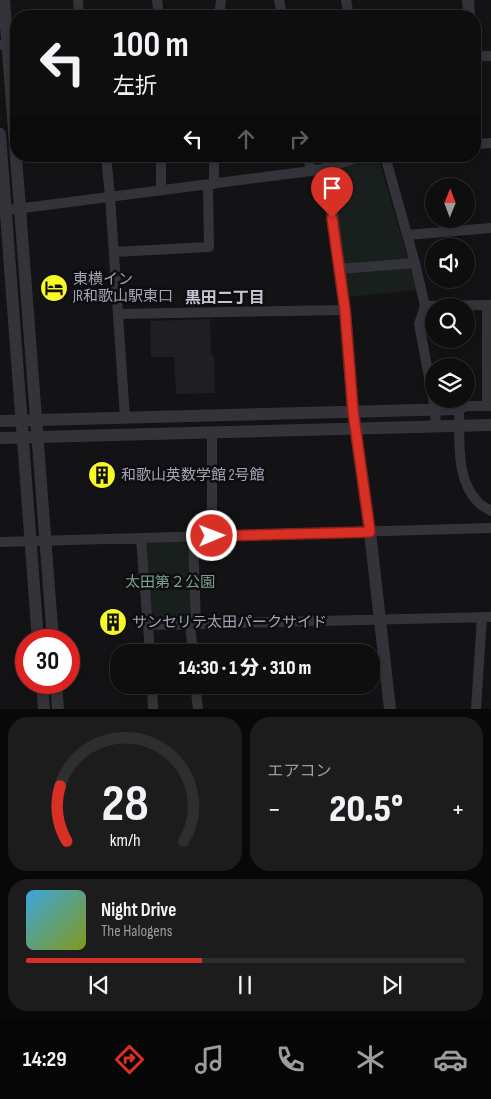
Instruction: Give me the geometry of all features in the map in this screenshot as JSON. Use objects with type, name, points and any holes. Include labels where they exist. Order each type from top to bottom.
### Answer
[{"type":"street","points":[[4,0],[10,72]]},
{"type":"street","points":[[0,134],[3,211],[22,420],[37,629]]},
{"type":"street","points":[[17,162],[52,629]]},
{"type":"street","points":[[107,162],[125,418]]},
{"type":"street","points":[[161,162],[161,189]]},
{"type":"street","points":[[114,252],[209,247],[213,162]]},
{"type":"street","points":[[309,162],[311,171]]},
{"type":"street","points":[[3,211],[311,171],[344,162]]},
{"type":"street","points":[[387,162],[425,306],[419,324],[436,427]]},
{"type":"street","points":[[326,168],[345,310],[353,411],[381,620],[390,709]]},
{"type":"street","points":[[407,235],[491,228]]},
{"type":"street","points":[[339,269],[415,263]]},
{"type":"street","points":[[475,305],[489,305],[489,405],[475,406]]},
{"type":"street","points":[[118,314],[345,310]]},
{"type":"street","points":[[0,421],[459,408],[461,467],[469,490],[478,503],[491,511]]},
{"type":"street","points":[[0,438],[491,425]]},
{"type":"street","points":[[212,433],[212,536]]},
{"type":"street","points":[[0,542],[491,528]]},
{"type":"street","points":[[192,644],[193,536]]},
{"type":"street","points":[[141,539],[149,644]]},
{"type":"street","points":[[148,624],[486,617],[476,709]]},
{"type":"street","points":[[43,694],[44,709]]},
{"type":"street","points":[[57,694],[58,709]]},
{"type":"street","points":[[152,694],[153,709]]},
{"type":"street","points":[[197,694],[198,709]]},
{"type":"shaded area","points":[[210,319],[215,393],[176,394],[174,357],[151,357],[150,321]]},
{"type":"green space","points":[[357,162],[380,162],[417,290],[348,297],[329,171]]},
{"type":"green space","name":"太田第２公園","points":[[190,540],[193,620],[151,621],[146,543]]},
{"type":"place","name":"東横イン JR和歌山駅東口","points":[[54,288]]},
{"type":"place","name":"和歌山英数学館 2号館","points":[[102,475]]},
{"type":"place","name":"サンセリテ太田パークサイド","points":[[113,622]]},
{"type":"district","name":"黒田二丁目","points":[[225,297]]},
{"type":"route","points":[[212,536],[370,532],[353,411],[345,310],[332,218]]}]
